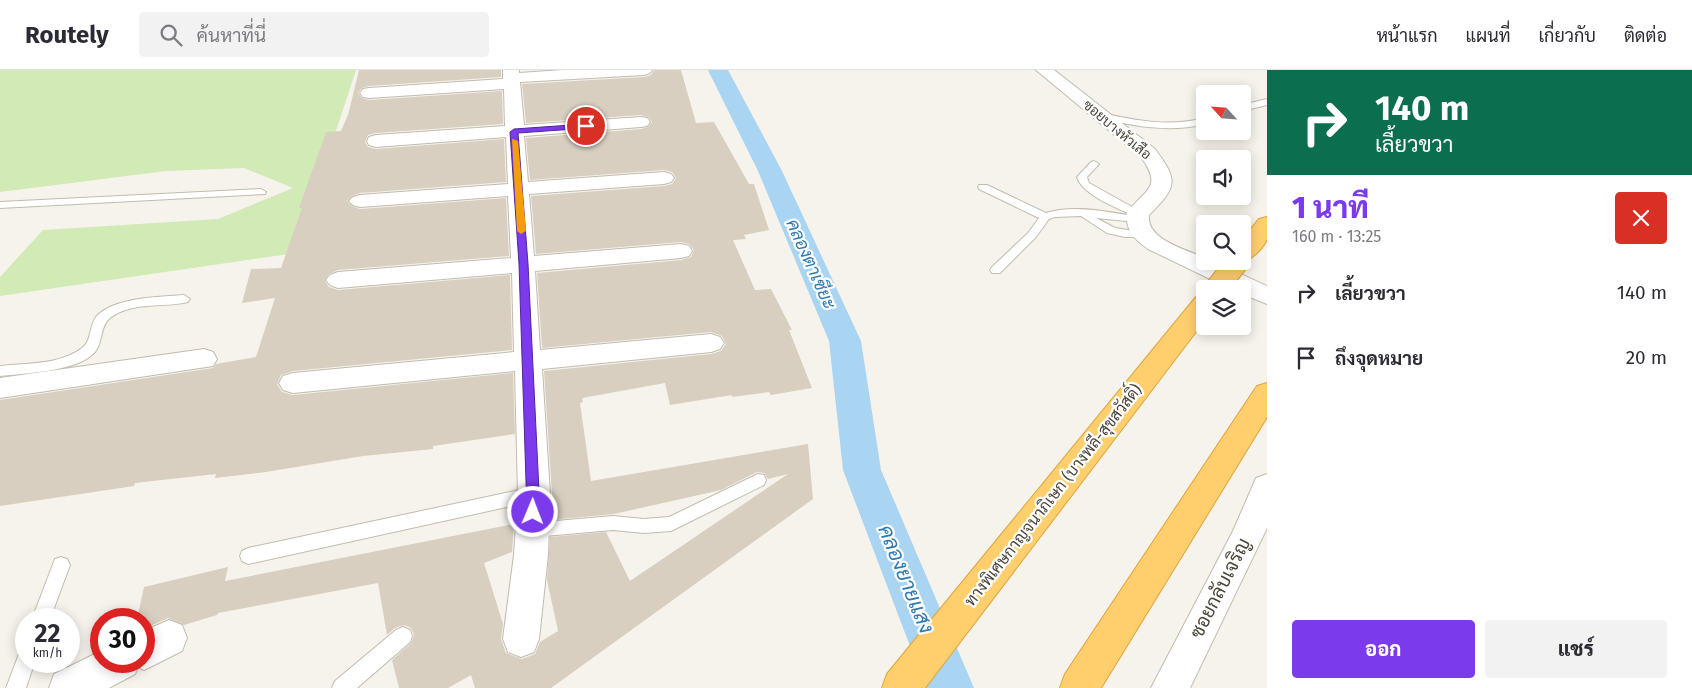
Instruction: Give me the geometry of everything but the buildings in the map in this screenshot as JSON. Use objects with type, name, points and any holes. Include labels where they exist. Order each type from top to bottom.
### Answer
[{"type":"highway","points":[[1251,244],[1267,224]]},
{"type":"highway","points":[[1223,280],[1231,270]]},
{"type":"highway","name":"ทางพิเศษกาญจนาภิเษก (บางพลี-สุขสวัสดิ์)","points":[[901,688],[1196,314]]},
{"type":"highway","points":[[1079,688],[1267,393]]},
{"type":"street","points":[[369,93],[512,77],[644,70]]},
{"type":"street","name":"ซอยบางหัวเสือ","points":[[1044,70],[1148,153],[1160,169],[1163,181],[1158,193],[1140,222]]},
{"type":"street","points":[[512,77],[534,494],[533,530],[521,639]]},
{"type":"street","points":[[376,141],[641,122]]},
{"type":"street","points":[[360,201],[664,178]]},
{"type":"street","points":[[1140,222],[1156,244],[1267,296]]},
{"type":"street","points":[[338,280],[680,251]]},
{"type":"street","points":[[293,383],[712,343]]},
{"type":"street","points":[[0,388],[204,358]]},
{"type":"street","name":"ซอยกลับเจริญ","points":[[1170,688],[1247,537],[1267,487]]},
{"type":"street","points":[[68,688],[98,673]]},
{"type":"lane","points":[[1251,106],[1267,102]]},
{"type":"lane","points":[[1102,116],[1147,125],[1165,126],[1196,123]]},
{"type":"lane","points":[[1094,164],[1082,177],[1084,184],[1140,222]]},
{"type":"lane","points":[[983,187],[1045,217]]},
{"type":"lane","points":[[0,205],[261,192]]},
{"type":"lane","points":[[1084,213],[1099,226],[1110,232],[1120,234],[1140,222]]},
{"type":"lane","points":[[996,270],[1032,234],[1045,217],[1054,214],[1084,213],[1140,222]]},
{"type":"lane","points":[[0,371],[57,363],[76,358],[87,352],[95,342],[100,321],[109,313],[124,306],[184,299]]},
{"type":"lane","points":[[533,530],[613,523],[644,526],[671,524],[703,510],[758,480]]},
{"type":"lane","points":[[248,556],[534,494]]},
{"type":"lane","points":[[45,608],[61,565]]},
{"type":"lane","points":[[342,688],[403,636]]},
{"type":"lane","points":[[16,688],[22,673]]},
{"type":"green space","points":[[0,70],[356,70],[296,253],[0,296],[0,277],[43,230],[218,219],[293,188],[244,168],[166,171],[0,192]]},
{"type":"waterway","name":"คลองตาเซียะ","points":[[718,70],[770,171],[845,341],[862,470],[950,688]]},
{"type":"slow traffic","points":[[515,141],[521,231]]},
{"type":"route","points":[[533,512],[534,494],[523,264],[514,132],[586,126]]},
{"type":"water label","name":"คลองยายแสง","points":[[906,579]]}]
